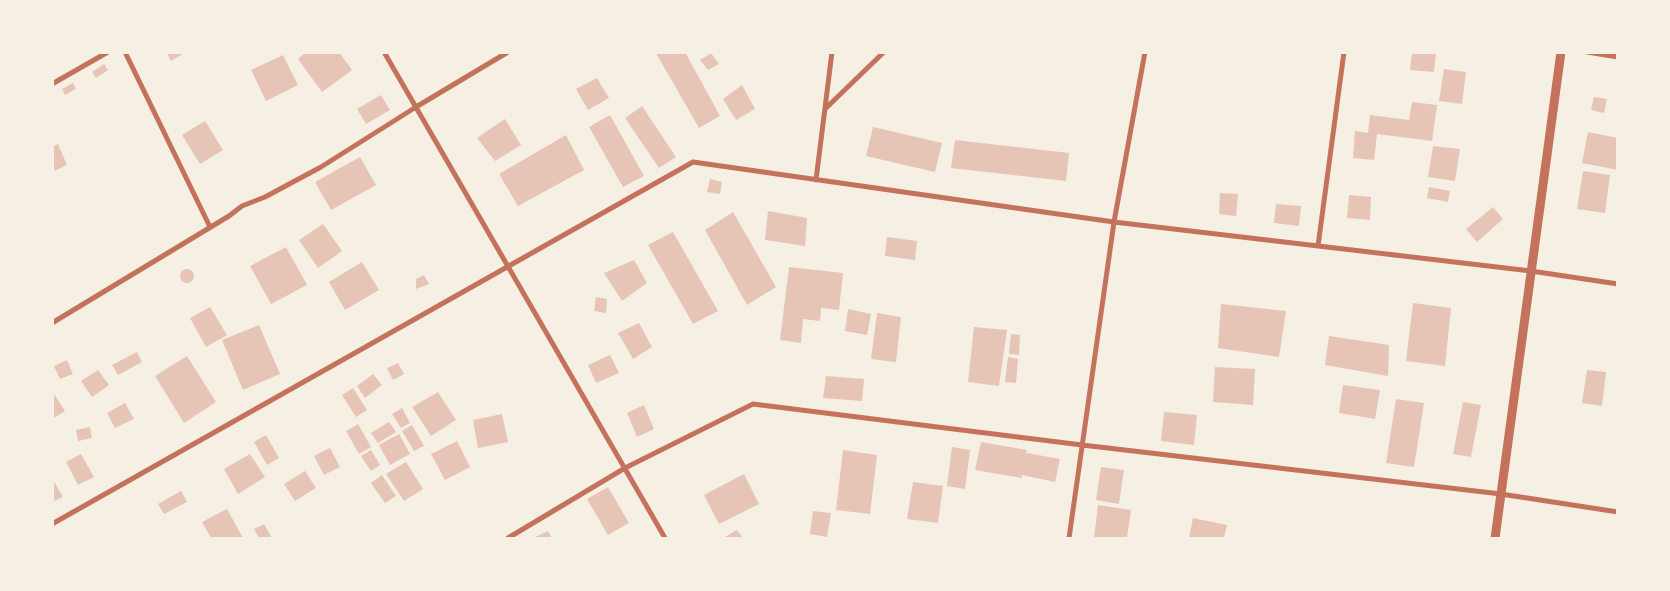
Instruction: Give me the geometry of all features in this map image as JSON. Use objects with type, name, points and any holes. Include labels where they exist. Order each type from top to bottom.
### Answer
[{"type":"street","points":[[52,84],[108,52]]},
{"type":"street","points":[[125,52],[210,227]]},
{"type":"street","points":[[384,52],[665,538]]},
{"type":"street","points":[[52,323],[242,206],[321,167],[508,52]]},
{"type":"street","points":[[816,180],[832,52]]},
{"type":"street","points":[[825,110],[884,52]]},
{"type":"street","points":[[1069,538],[1114,222],[1145,52]]},
{"type":"street","points":[[1318,246],[1344,52]]},
{"type":"street","points":[[1495,538],[1561,52]]},
{"type":"street","points":[[1587,52],[1618,57]]},
{"type":"street","points":[[52,524],[693,162],[1114,222],[1532,271],[1618,284]]},
{"type":"street","points":[[508,538],[624,468],[753,404],[1082,446],[1501,494],[1618,512]]},
{"type":"building","points":[[166,52],[186,52],[171,61]]},
{"type":"building","points":[[306,52],[339,52],[352,70],[322,92],[298,59]]},
{"type":"building","points":[[685,52],[720,116],[699,128],[656,53]]},
{"type":"building","points":[[1412,52],[1436,52],[1434,72],[1410,70]]},
{"type":"building","points":[[711,53],[719,64],[708,70],[700,60]]},
{"type":"building","points":[[283,55],[298,85],[266,101],[251,70]]},
{"type":"building","points":[[104,64],[108,70],[96,78],[92,72]]},
{"type":"building","points":[[1444,69],[1466,72],[1462,104],[1439,101]]},
{"type":"building","points":[[597,78],[609,98],[588,110],[576,89]]},
{"type":"building","points":[[73,83],[76,89],[65,95],[62,89]]},
{"type":"building","points":[[742,85],[755,109],[736,120],[723,99]]},
{"type":"building","points":[[381,95],[390,110],[366,124],[357,109]]},
{"type":"building","points":[[1594,97],[1607,99],[1604,113],[1591,110]]},
{"type":"building","points":[[1412,102],[1437,105],[1432,141],[1377,134],[1374,160],[1353,158],[1355,131],[1368,133],[1370,115],[1409,120]]},
{"type":"building","points":[[642,106],[676,157],[659,168],[625,118]]},
{"type":"building","points":[[610,115],[644,176],[623,187],[589,127]]},
{"type":"building","points":[[505,119],[521,145],[495,161],[477,138]]},
{"type":"building","points":[[205,121],[223,150],[200,164],[182,135]]},
{"type":"building","points":[[873,127],[942,143],[935,172],[866,156]]},
{"type":"building","points":[[1588,132],[1618,138],[1618,170],[1582,163]]},
{"type":"building","points":[[566,135],[584,170],[518,206],[499,174]]},
{"type":"building","points":[[955,140],[1069,153],[1066,181],[951,168]]},
{"type":"building","points":[[58,144],[67,165],[52,172],[52,147]]},
{"type":"building","points":[[1433,146],[1460,149],[1455,181],[1428,177]]},
{"type":"building","points":[[360,157],[376,185],[331,210],[315,182]]},
{"type":"building","points":[[1583,171],[1610,175],[1605,213],[1577,209]]},
{"type":"building","points":[[710,179],[722,182],[720,194],[707,192]]},
{"type":"building","points":[[1429,187],[1450,191],[1448,202],[1427,198]]},
{"type":"building","points":[[1220,193],[1238,194],[1236,216],[1219,214]]},
{"type":"building","points":[[1349,195],[1371,197],[1370,220],[1347,218]]},
{"type":"building","points":[[1276,204],[1301,206],[1299,226],[1274,223]]},
{"type":"building","points":[[1493,207],[1503,219],[1477,242],[1466,229]]},
{"type":"building","points":[[768,211],[807,218],[805,246],[765,240]]},
{"type":"building","points":[[733,212],[776,287],[747,305],[705,230]]},
{"type":"building","points":[[323,224],[342,251],[318,268],[299,240]]},
{"type":"building","points":[[673,232],[718,311],[693,324],[648,245]]},
{"type":"building","points":[[887,237],[917,241],[915,260],[885,256]]},
{"type":"building","points":[[286,247],[307,285],[271,304],[250,266]]},
{"type":"building","points":[[634,260],[647,283],[622,301],[604,273]]},
{"type":"building","points":[[362,262],[379,290],[345,310],[329,282]]},
{"type":"building","points":[[789,267],[843,273],[839,310],[821,308],[820,321],[803,319],[801,343],[780,340]]},
{"type":"building","points":[[187,269],[192,271],[194,276],[192,281],[187,283],[182,281],[180,276],[182,271]]},
{"type":"building","points":[[424,275],[429,284],[416,289],[416,279]]},
{"type":"building","points":[[596,297],[607,299],[606,313],[594,311]]},
{"type":"building","points":[[1413,303],[1451,308],[1445,366],[1406,361]]},
{"type":"building","points":[[1221,304],[1286,311],[1279,357],[1218,348]]},
{"type":"building","points":[[210,307],[227,335],[206,347],[190,318]]},
{"type":"building","points":[[848,309],[871,314],[867,335],[845,331]]},
{"type":"building","points":[[877,313],[901,317],[896,362],[871,359]]},
{"type":"building","points":[[639,323],[652,347],[633,359],[618,333]]},
{"type":"building","points":[[259,325],[280,374],[243,390],[222,340]]},
{"type":"building","points":[[974,327],[1007,330],[999,386],[968,382]]},
{"type":"building","points":[[1011,334],[1020,335],[1019,355],[1009,354]]},
{"type":"building","points":[[1329,336],[1389,345],[1388,376],[1325,365]]},
{"type":"building","points":[[137,352],[142,362],[118,375],[112,365]]},
{"type":"building","points":[[610,355],[619,373],[596,383],[588,365]]},
{"type":"building","points":[[187,356],[216,402],[184,423],[155,376]]},
{"type":"building","points":[[1008,357],[1018,359],[1016,383],[1005,382]]},
{"type":"building","points":[[67,360],[73,374],[60,379],[54,366]]},
{"type":"building","points":[[398,363],[404,374],[393,380],[387,368]]},
{"type":"building","points":[[1215,367],[1255,369],[1253,405],[1213,402]]},
{"type":"building","points":[[98,370],[109,385],[92,397],[81,381]]},
{"type":"building","points":[[1587,370],[1606,372],[1602,406],[1582,403]]},
{"type":"building","points":[[373,374],[382,385],[365,398],[357,386]]},
{"type":"building","points":[[826,376],[864,379],[862,401],[823,398]]},
{"type":"building","points":[[1343,385],[1380,390],[1375,419],[1339,413]]},
{"type":"building","points":[[353,388],[367,410],[356,417],[342,395]]},
{"type":"building","points":[[52,391],[65,411],[52,419]]},
{"type":"building","points":[[438,392],[456,420],[431,436],[412,407]]},
{"type":"building","points":[[1396,399],[1424,403],[1414,467],[1386,463]]},
{"type":"building","points":[[1463,402],[1481,405],[1471,457],[1453,454]]},
{"type":"building","points":[[125,403],[134,419],[115,428],[107,413]]},
{"type":"building","points":[[644,405],[654,429],[637,437],[627,413]]},
{"type":"building","points":[[402,408],[410,423],[401,428],[392,414]]},
{"type":"building","points":[[1164,412],[1197,415],[1194,445],[1161,441]]},
{"type":"building","points":[[502,414],[508,442],[478,448],[473,420]]},
{"type":"building","points":[[389,422],[396,432],[378,443],[371,433]]},
{"type":"building","points":[[358,424],[371,447],[359,454],[346,431]]},
{"type":"building","points":[[412,425],[424,446],[414,451],[402,431]]},
{"type":"building","points":[[90,427],[92,438],[78,441],[76,430]]},
{"type":"building","points":[[399,434],[410,454],[390,465],[379,445]]},
{"type":"building","points":[[266,435],[279,458],[267,465],[254,442]]},
{"type":"building","points":[[457,441],[470,467],[445,480],[431,454]]},
{"type":"building","points":[[981,442],[1027,450],[1025,458],[1027,453],[1060,459],[1055,482],[1022,475],[1022,478],[975,470]]},
{"type":"building","points":[[952,447],[970,450],[965,489],[947,486]]},
{"type":"building","points":[[330,448],[340,467],[324,475],[314,456]]},
{"type":"building","points":[[371,450],[380,465],[371,471],[361,456]]},
{"type":"building","points":[[843,450],[877,455],[870,514],[836,510]]},
{"type":"building","points":[[81,454],[94,477],[78,485],[66,462]]},
{"type":"building","points":[[250,454],[265,477],[238,494],[224,469]]},
{"type":"building","points":[[406,462],[423,489],[404,501],[386,474]]},
{"type":"building","points":[[1101,467],[1124,470],[1119,504],[1096,500]]},
{"type":"building","points":[[305,471],[316,488],[295,501],[284,484]]},
{"type":"building","points":[[744,474],[759,504],[719,524],[704,495]]},
{"type":"building","points":[[382,475],[396,496],[385,503],[371,483]]},
{"type":"building","points":[[52,478],[63,497],[52,502]]},
{"type":"building","points":[[913,482],[943,486],[938,523],[907,519]]},
{"type":"building","points":[[608,487],[629,523],[608,535],[587,499]]},
{"type":"building","points":[[181,491],[187,502],[164,514],[158,504]]},
{"type":"building","points":[[1098,505],[1131,510],[1127,538],[1094,538]]},
{"type":"building","points":[[227,509],[243,538],[211,538],[202,522]]},
{"type":"building","points":[[813,511],[831,513],[827,537],[810,534]]},
{"type":"building","points":[[1193,518],[1227,525],[1224,538],[1189,538]]},
{"type":"building","points":[[264,524],[272,538],[259,538],[254,529]]},
{"type":"building","points":[[737,530],[743,538],[723,538]]},
{"type":"building","points":[[548,531],[552,538],[533,538]]}]
